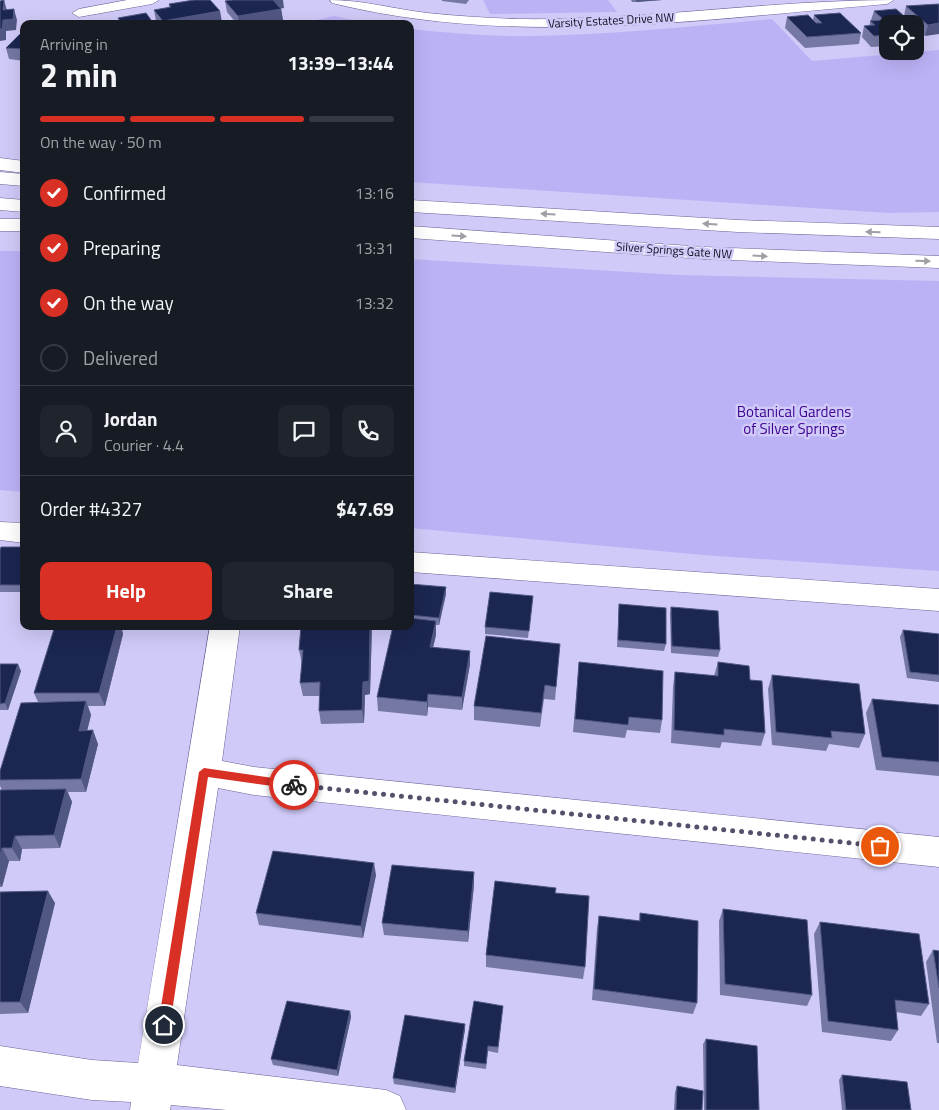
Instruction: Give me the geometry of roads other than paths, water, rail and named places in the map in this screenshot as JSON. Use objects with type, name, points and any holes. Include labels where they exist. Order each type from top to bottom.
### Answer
[{"type":"main road","points":[[79,13],[152,0]]},
{"type":"main road","name":"Varsity Estates Drive NW","points":[[337,0],[425,17],[504,24],[584,23],[887,0]]},
{"type":"main road","points":[[726,0],[737,12]]},
{"type":"main road","points":[[0,164],[20,166]]},
{"type":"main road","points":[[0,178],[20,180]]},
{"type":"main road","points":[[0,204],[20,206]]},
{"type":"main road","name":"Silver Springs Gate NW","points":[[414,206],[757,227],[939,233]]},
{"type":"main road","points":[[0,224],[20,226]]},
{"type":"main road","name":"Silver Springs Gate NW","points":[[414,232],[704,253],[939,262]]},
{"type":"main road","points":[[0,531],[20,533]]},
{"type":"main road","points":[[414,562],[939,600]]},
{"type":"main road","points":[[152,1097],[204,772],[224,630]]},
{"type":"main road","points":[[204,772],[264,782],[939,852]]},
{"type":"main road","points":[[0,1066],[92,1080],[152,1097],[203,1087],[386,1110]]},
{"type":"park label","name":"Botanical Gardens of Silver Springs","points":[[794,420]]}]
